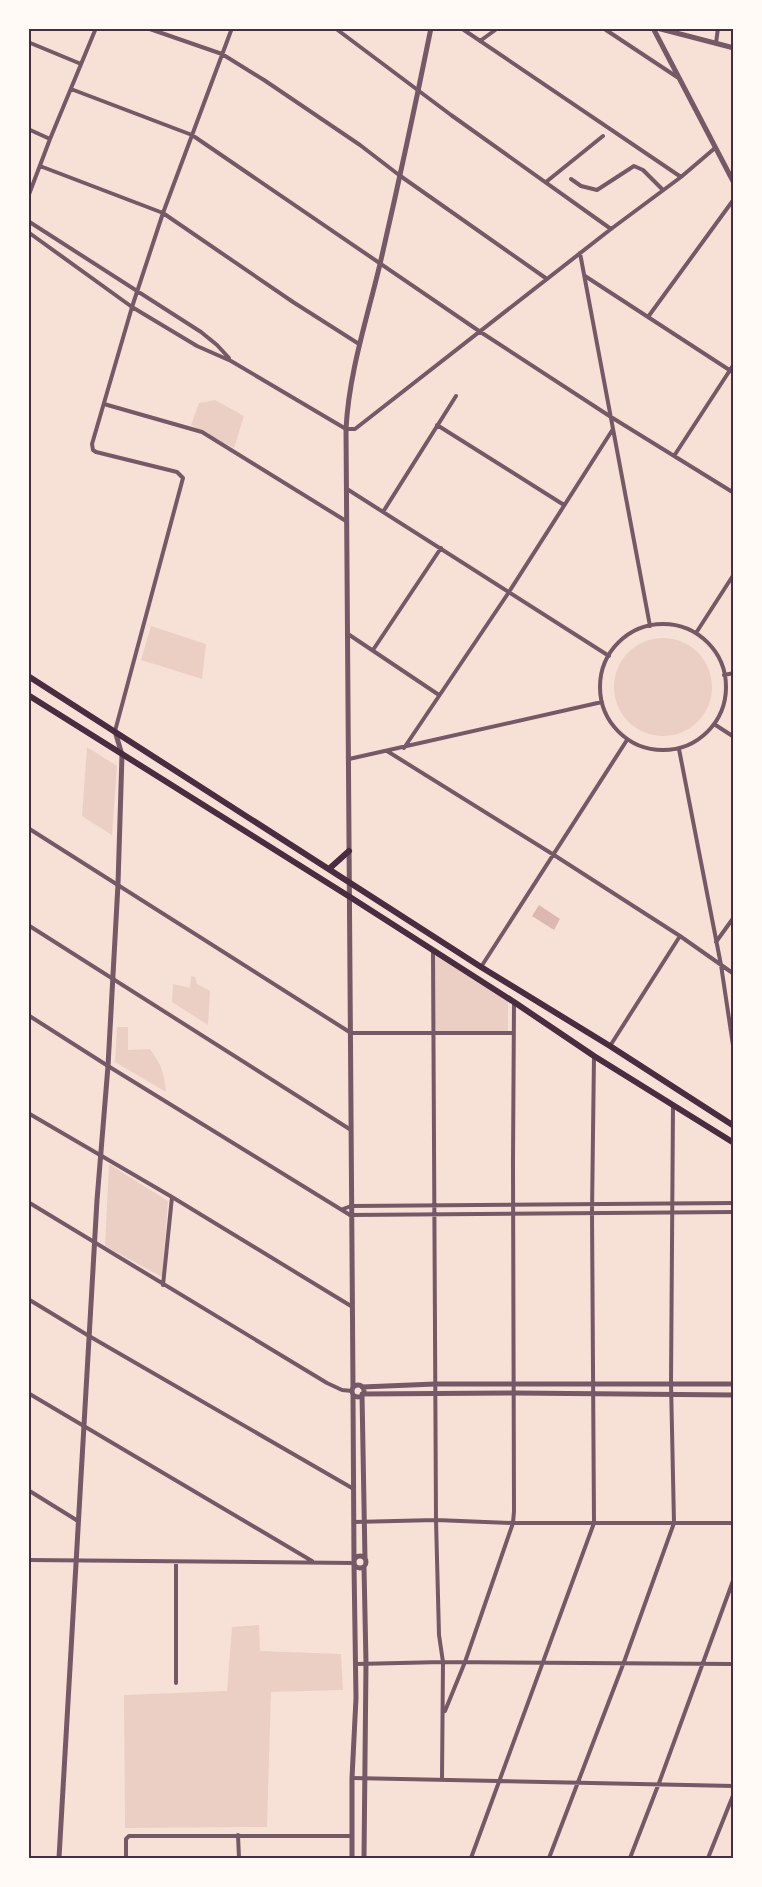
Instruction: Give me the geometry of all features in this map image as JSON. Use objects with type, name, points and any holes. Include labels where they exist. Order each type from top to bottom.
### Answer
[{"type":"main road","points":[[28,676],[481,967],[734,1126]]},
{"type":"main road","points":[[28,695],[350,897],[594,1056],[734,1143]]},
{"type":"main road","points":[[330,868],[350,851]]},
{"type":"street","points":[[28,197],[96,28]]},
{"type":"street","points":[[147,28],[222,54],[264,80],[350,138],[547,279]]},
{"type":"street","points":[[59,1858],[118,884],[122,755],[115,731],[183,482],[181,475],[177,472],[96,452],[92,444],[132,307],[163,213],[232,28]]},
{"type":"street","points":[[334,28],[451,116],[611,229]]},
{"type":"street","points":[[352,1858],[356,1664],[350,1215],[347,405],[431,28]]},
{"type":"street","points":[[461,28],[681,177]]},
{"type":"street","points":[[480,41],[498,28]]},
{"type":"street","points":[[603,28],[678,77]]},
{"type":"street","points":[[655,28],[734,183]]},
{"type":"street","points":[[655,28],[734,48]]},
{"type":"street","points":[[716,44],[718,28]]},
{"type":"street","points":[[28,42],[81,64]]},
{"type":"street","points":[[71,89],[192,135],[479,331],[611,417],[734,493]]},
{"type":"street","points":[[28,129],[50,139]]},
{"type":"street","points":[[546,182],[603,136]]},
{"type":"street","points":[[28,232],[132,307],[197,346],[231,361],[346,429],[355,429],[681,177],[715,148]]},
{"type":"street","points":[[40,166],[163,213],[359,344]]},
{"type":"street","points":[[571,179],[582,186],[597,189],[634,166],[643,170],[663,190]]},
{"type":"street","points":[[648,317],[734,199]]},
{"type":"street","points":[[28,221],[201,332],[231,361]]},
{"type":"street","points":[[580,254],[650,626]]},
{"type":"street","points":[[585,276],[731,371]]},
{"type":"street","points":[[674,456],[734,364]]},
{"type":"street","points":[[383,512],[456,396]]},
{"type":"street","points":[[104,404],[202,432],[347,522]]},
{"type":"street","points":[[437,425],[564,505]]},
{"type":"street","points":[[404,748],[509,592],[613,429]]},
{"type":"street","points":[[346,488],[609,656]]},
{"type":"street","points":[[374,650],[441,548]]},
{"type":"street","points":[[696,633],[734,574]]},
{"type":"street","points":[[664,624],[679,626],[696,633],[716,653],[723,667],[726,687],[723,706],[714,724],[699,740],[679,749],[659,751],[627,740],[612,724],[602,702],[601,680],[609,656],[623,639],[650,626],[664,624]]},
{"type":"street","points":[[348,634],[439,695]]},
{"type":"street","points":[[724,675],[734,673]]},
{"type":"street","points":[[349,759],[602,702]]},
{"type":"street","points":[[714,724],[734,737]]},
{"type":"street","points":[[481,967],[627,740]]},
{"type":"street","points":[[679,749],[721,965],[734,1052]]},
{"type":"street","points":[[387,751],[554,855],[680,936],[734,974]]},
{"type":"street","points":[[28,828],[351,1033],[513,1033]]},
{"type":"street","points":[[715,942],[734,917]]},
{"type":"street","points":[[28,925],[351,1130]]},
{"type":"street","points":[[610,1046],[680,936]]},
{"type":"street","points":[[433,951],[436,1520],[439,1635],[442,1662],[442,1779]]},
{"type":"street","points":[[443,1714],[465,1662],[513,1523],[514,1002]]},
{"type":"street","points":[[28,1015],[350,1215],[734,1212]]},
{"type":"street","points":[[471,1858],[594,1523],[591,1212],[594,1056]]},
{"type":"street","points":[[549,1858],[674,1523],[671,1383],[673,1105]]},
{"type":"street","points":[[28,1113],[351,1306]]},
{"type":"street","points":[[163,1286],[172,1197]]},
{"type":"street","points":[[28,1202],[163,1286],[327,1383],[342,1390],[352,1391],[358,1397],[436,1393],[734,1395]]},
{"type":"street","points":[[343,1209],[351,1206],[435,1204],[734,1203]]},
{"type":"street","points":[[28,1299],[352,1488]]},
{"type":"street","points":[[352,1391],[357,1385],[362,1387],[435,1384],[734,1384]]},
{"type":"street","points":[[362,1387],[366,1663],[364,1858]]},
{"type":"street","points":[[28,1393],[84,1424],[312,1561]]},
{"type":"street","points":[[28,1490],[78,1521]]},
{"type":"street","points":[[354,1522],[436,1520],[513,1523],[734,1522]]},
{"type":"street","points":[[354,1563],[358,1556],[365,1559]]},
{"type":"street","points":[[28,1560],[354,1563]]},
{"type":"street","points":[[176,1562],[176,1683]]},
{"type":"street","points":[[354,1563],[358,1569],[364,1567]]},
{"type":"street","points":[[630,1858],[734,1578]]},
{"type":"street","points":[[356,1664],[442,1662],[734,1664]]},
{"type":"street","points":[[352,1778],[734,1786]]},
{"type":"street","points":[[708,1858],[734,1792]]},
{"type":"street","points":[[238,1835],[239,1858]]},
{"type":"street","points":[[126,1858],[126,1839],[129,1836],[352,1836]]},
{"type":"shaded area","points":[[215,400],[244,416],[234,448],[191,425],[199,403]]},
{"type":"shaded area","points":[[151,626],[206,644],[202,679],[141,660]]},
{"type":"shaded area","points":[[663,638],[682,642],[698,652],[708,668],[712,687],[708,706],[698,722],[682,732],[663,736],[644,732],[628,722],[618,706],[614,687],[618,668],[628,652],[644,642]]},
{"type":"shaded area","points":[[87,747],[117,766],[112,835],[82,816]]},
{"type":"shaded area","points":[[539,905],[560,919],[554,930],[532,916]]},
{"type":"shaded area","points":[[433,951],[508,1001],[508,1031],[432,1033]]},
{"type":"shaded area","points":[[191,976],[195,977],[197,984],[210,991],[208,1025],[172,1002],[173,984],[190,988]]},
{"type":"shaded area","points":[[117,1027],[128,1027],[128,1050],[150,1049],[162,1069],[166,1092],[115,1062]]},
{"type":"shaded area","points":[[109,1164],[168,1201],[162,1277],[105,1246]]},
{"type":"shaded area","points":[[259,1625],[260,1651],[341,1654],[343,1690],[271,1692],[267,1827],[125,1828],[124,1695],[227,1691],[232,1627]]}]
